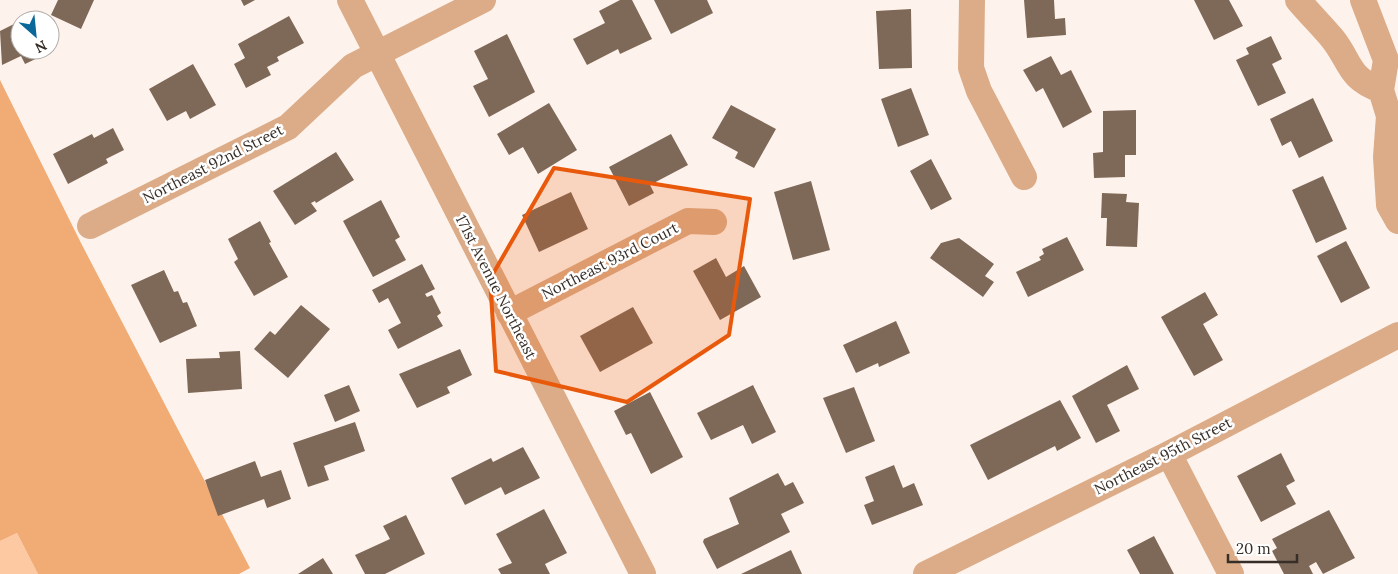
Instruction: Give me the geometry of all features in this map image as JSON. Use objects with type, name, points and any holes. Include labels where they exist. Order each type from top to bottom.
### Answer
[{"type":"street","name":"171st Avenue Northeast","points":[[350,0],[643,574]]},
{"type":"street","name":"Northeast 92nd Street","points":[[90,226],[288,127],[352,66],[483,0]]},
{"type":"street","points":[[972,0],[971,68],[978,91],[1024,177]]},
{"type":"street","points":[[1298,0],[1334,40],[1349,69],[1368,85],[1381,90]]},
{"type":"street","points":[[1363,0],[1386,60],[1381,90],[1388,116],[1386,157],[1389,205],[1398,221]]},
{"type":"street","name":"Northeast 93rd Court","points":[[509,313],[688,221],[714,222]]},
{"type":"street","name":"Northeast 95th Street","points":[[926,574],[1169,454],[1398,335]]},
{"type":"street","points":[[1169,454],[1231,574]]},
{"type":"highlighted area","points":[[554,168],[750,199],[729,335],[627,402],[496,371],[490,279]]},
{"type":"shaded area","points":[[0,80],[81,243],[250,568],[239,574],[38,574],[17,533],[0,541]]},
{"type":"shaded area","points":[[17,533],[38,574],[0,574],[0,541]]},
{"type":"building","points":[[58,0],[94,0],[81,29],[60,19],[60,10],[53,10]]},
{"type":"building","points":[[241,0],[255,0],[244,6]]},
{"type":"building","points":[[620,0],[632,0],[652,39],[620,54],[618,49],[587,65],[573,39],[605,23],[599,11]]},
{"type":"building","points":[[654,0],[707,0],[713,13],[671,34]]},
{"type":"building","points":[[1024,0],[1054,0],[1055,19],[1065,18],[1066,35],[1027,38]]},
{"type":"building","points":[[1194,0],[1229,0],[1243,26],[1214,40]]},
{"type":"building","points":[[911,9],[912,68],[879,69],[876,11]]},
{"type":"building","points":[[289,16],[304,43],[277,57],[279,61],[267,67],[271,75],[246,88],[234,64],[245,58],[238,44]]},
{"type":"building","points":[[10,26],[10,60],[13,60],[2,65],[0,31]]},
{"type":"building","points":[[507,34],[535,92],[489,117],[473,86],[488,79],[474,51]]},
{"type":"building","points":[[1271,36],[1282,59],[1272,64],[1286,93],[1258,106],[1236,60],[1249,54],[1246,48]]},
{"type":"building","points":[[1051,56],[1061,75],[1071,70],[1092,112],[1063,128],[1043,88],[1036,92],[1023,70]]},
{"type":"building","points":[[23,60],[33,60],[25,64]]},
{"type":"building","points":[[193,64],[216,105],[190,119],[186,111],[167,121],[149,89]]},
{"type":"building","points":[[911,88],[929,135],[898,147],[881,99]]},
{"type":"building","points":[[1313,98],[1333,141],[1299,158],[1291,141],[1282,146],[1270,119]]},
{"type":"building","points":[[549,103],[577,150],[538,174],[523,147],[509,155],[497,134]]},
{"type":"building","points":[[731,105],[776,129],[754,168],[735,158],[738,152],[712,138]]},
{"type":"building","points":[[1136,110],[1136,155],[1125,155],[1125,177],[1094,178],[1093,153],[1103,152],[1103,111]]},
{"type":"building","points":[[113,128],[124,150],[106,159],[108,163],[68,184],[53,154],[92,134],[94,138]]},
{"type":"building","points":[[671,134],[688,165],[650,185],[654,193],[629,206],[609,167]]},
{"type":"building","points":[[336,152],[354,180],[316,203],[315,201],[311,203],[317,211],[295,225],[273,191]]},
{"type":"building","points":[[931,159],[952,199],[931,210],[910,171]]},
{"type":"building","points":[[1323,176],[1347,229],[1316,243],[1292,190]]},
{"type":"building","points":[[811,181],[830,250],[793,260],[774,192]]},
{"type":"building","points":[[571,192],[588,229],[539,252],[522,215]]},
{"type":"building","points":[[1102,193],[1127,194],[1126,202],[1139,203],[1137,247],[1106,246],[1107,218],[1101,218]]},
{"type":"building","points":[[381,200],[400,237],[395,240],[406,260],[373,277],[343,221]]},
{"type":"building","points":[[260,221],[271,242],[269,243],[288,277],[254,296],[234,262],[238,259],[228,239]]},
{"type":"building","points":[[1067,237],[1084,270],[1028,297],[1016,272],[1041,260],[1039,257],[1044,254],[1042,249]]},
{"type":"building","points":[[959,238],[994,264],[985,276],[994,282],[983,297],[930,258],[941,243]]},
{"type":"building","points":[[1346,241],[1370,288],[1341,303],[1317,256]]},
{"type":"building","points":[[716,258],[726,277],[744,266],[761,297],[720,320],[693,271]]},
{"type":"building","points":[[422,264],[435,289],[425,294],[427,297],[432,295],[441,313],[437,316],[443,326],[398,349],[388,330],[401,323],[388,298],[379,303],[372,290]]},
{"type":"building","points":[[164,270],[174,292],[178,291],[183,303],[187,302],[197,326],[160,343],[131,285]]},
{"type":"building","points":[[1205,292],[1218,315],[1203,324],[1223,360],[1194,376],[1161,317]]},
{"type":"building","points":[[301,305],[330,329],[288,378],[254,349],[270,331],[275,335]]},
{"type":"building","points":[[633,307],[653,343],[600,372],[580,336]]},
{"type":"building","points":[[896,321],[910,353],[879,367],[878,363],[856,373],[843,345]]},
{"type":"building","points":[[460,349],[472,375],[447,387],[450,393],[417,408],[399,374]]},
{"type":"building","points":[[240,351],[242,389],[188,393],[186,359],[220,358],[219,352]]},
{"type":"building","points":[[1127,365],[1139,389],[1107,405],[1120,431],[1096,443],[1072,396]]},
{"type":"building","points":[[349,385],[360,411],[335,422],[324,395]]},
{"type":"building","points":[[753,385],[776,432],[752,444],[743,425],[711,440],[697,413]]},
{"type":"building","points":[[854,387],[875,441],[846,453],[823,398]]},
{"type":"building","points":[[650,392],[683,457],[651,474],[631,433],[626,435],[614,411]]},
{"type":"building","points":[[1060,400],[1081,438],[1057,451],[1055,446],[988,480],[970,445]]},
{"type":"building","points":[[355,422],[365,451],[324,466],[329,480],[308,487],[293,443]]},
{"type":"building","points":[[523,447],[540,478],[505,495],[501,487],[465,505],[451,478],[491,458],[493,462]]},
{"type":"building","points":[[1281,453],[1295,481],[1286,486],[1296,504],[1261,522],[1237,476]]},
{"type":"building","points":[[255,461],[261,477],[281,470],[291,499],[267,508],[264,499],[218,516],[205,480]]},
{"type":"building","points":[[894,465],[903,488],[914,483],[923,505],[872,525],[864,505],[874,501],[865,477]]},
{"type":"building","points":[[778,473],[785,486],[793,482],[804,503],[781,514],[790,532],[717,569],[703,542],[704,539],[739,524],[729,498]]},
{"type":"building","points":[[544,509],[567,553],[545,564],[550,574],[501,574],[498,569],[512,563],[496,534]]},
{"type":"building","points":[[1329,510],[1355,558],[1323,574],[1316,562],[1309,566],[1313,574],[1284,574],[1272,551],[1277,548],[1272,539]]},
{"type":"building","points":[[406,515],[425,554],[385,574],[365,574],[355,555],[390,539],[383,526]]},
{"type":"building","points":[[1154,536],[1174,574],[1140,574],[1127,550]]},
{"type":"building","points":[[791,550],[802,574],[741,574]]},
{"type":"building","points":[[323,558],[333,574],[298,574]]}]
